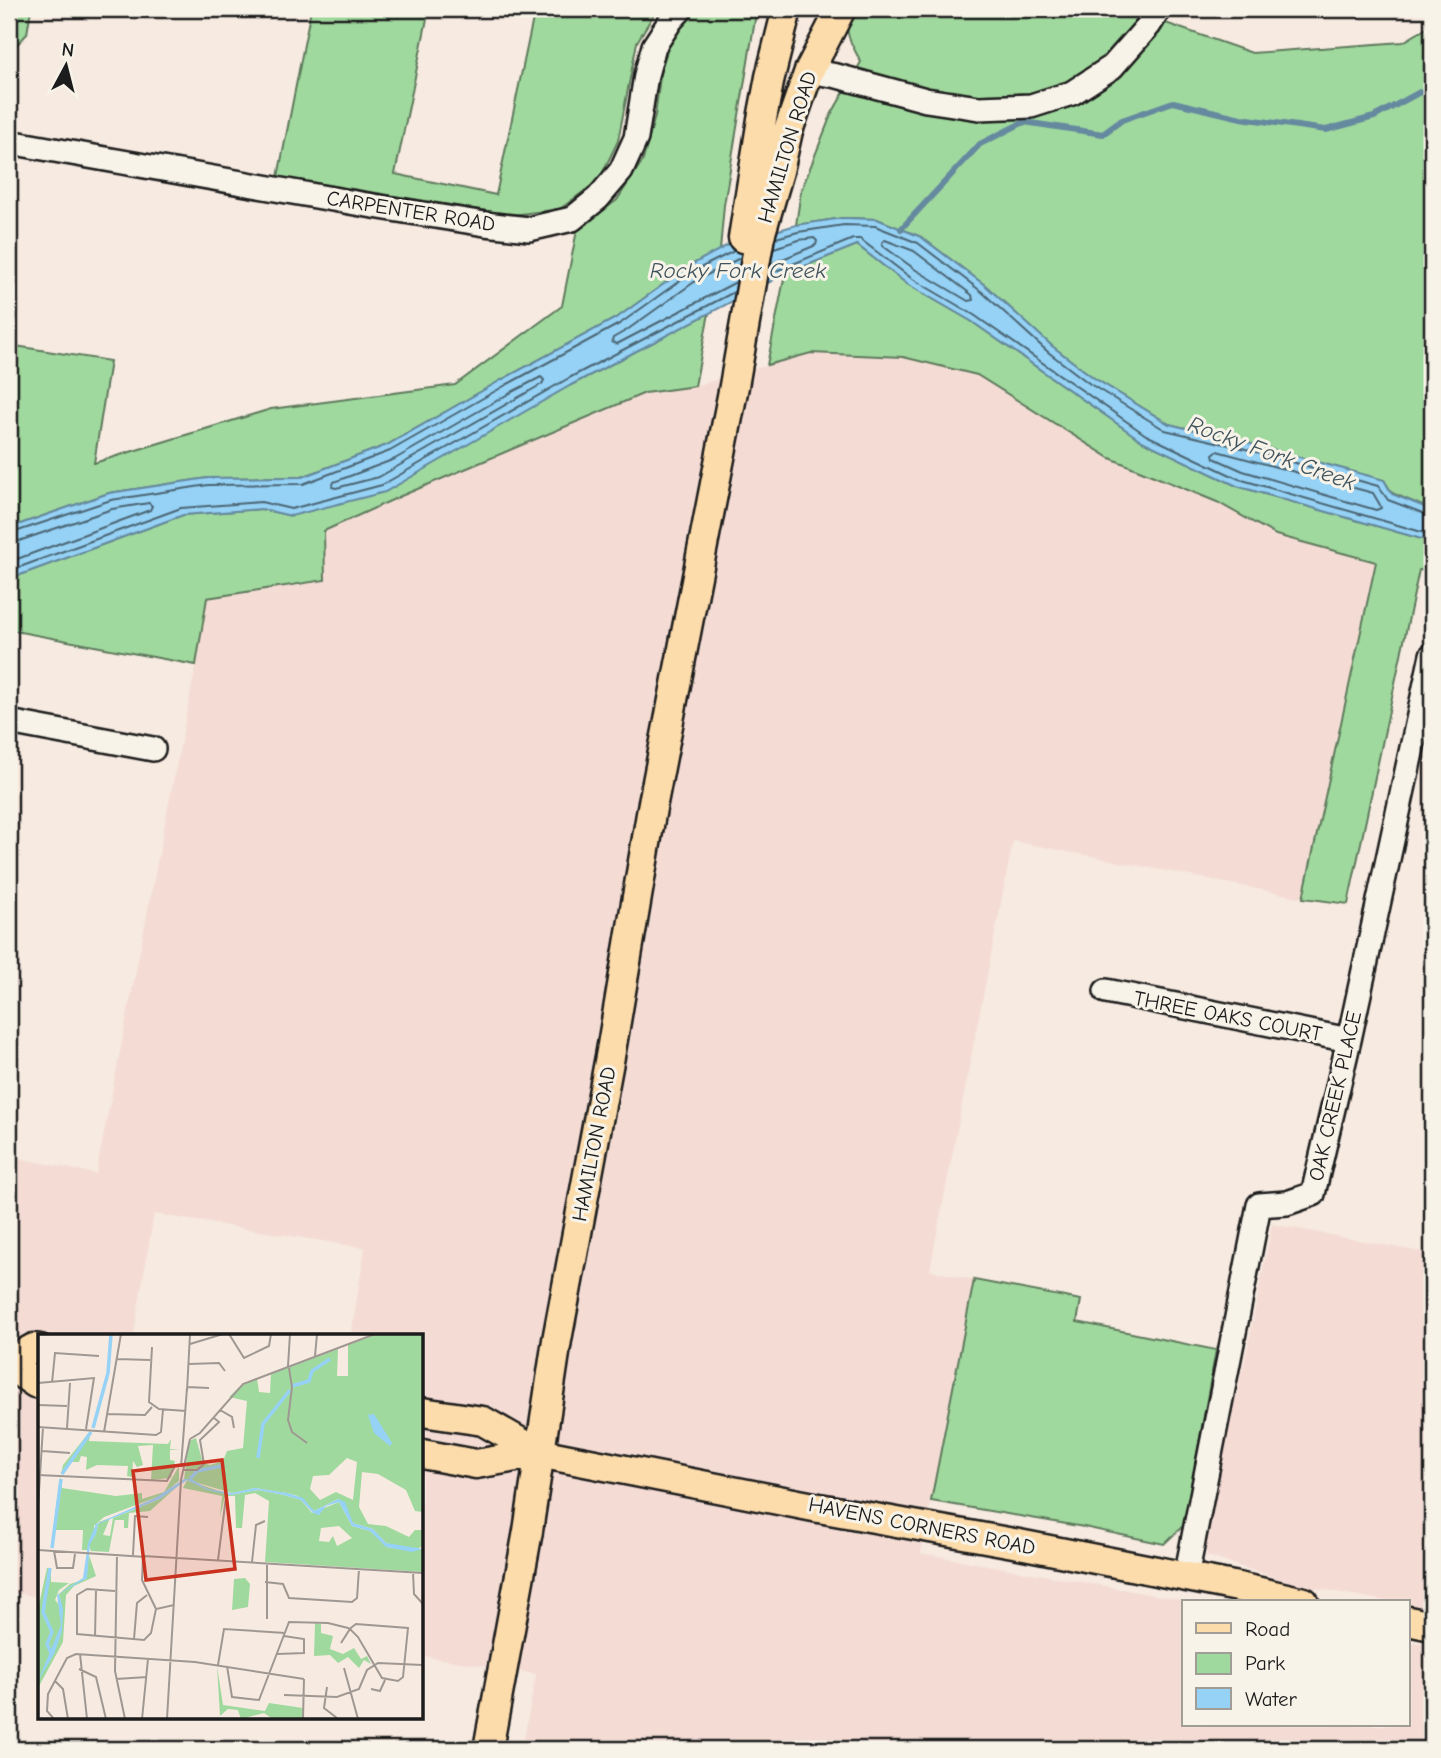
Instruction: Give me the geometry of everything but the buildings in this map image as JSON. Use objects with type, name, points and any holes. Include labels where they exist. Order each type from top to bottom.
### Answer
[{"type":"main road","name":"HAMILTON ROAD","points":[[488,1749],[528,1531],[557,1340],[703,539],[726,389],[760,236],[767,169],[770,77],[787,9]]},
{"type":"main road","name":"HAMILTON ROAD","points":[[767,169],[788,131],[809,71],[841,9]]},
{"type":"main road","points":[[38,1349],[34,1348],[9,1363],[38,1384]]},
{"type":"main road","points":[[424,1412],[483,1421],[538,1453]]},
{"type":"main road","points":[[424,1454],[476,1464],[538,1453]]},
{"type":"main road","name":"HAVENS CORNERS ROAD","points":[[538,1453],[819,1508],[1006,1541],[1295,1600]]},
{"type":"main road","points":[[1410,1621],[1432,1626]]},
{"type":"street","name":"CARPENTER ROAD","points":[[9,142],[361,204],[529,229],[572,219],[598,198],[621,171],[636,138],[646,75],[654,46],[681,9]]},
{"type":"street","points":[[809,71],[926,100],[979,108],[1031,106],[1072,93],[1112,67],[1149,25],[1158,9]]},
{"type":"street","name":"OAK CREEK PLACE","points":[[1186,1577],[1259,1205],[1287,1203],[1313,1194],[1432,655]]},
{"type":"street","points":[[9,722],[153,749]]},
{"type":"street","name":"THREE OAKS COURT","points":[[1106,992],[1349,1040]]},
{"type":"shaded area","points":[[811,353],[903,357],[977,375],[1110,458],[1217,502],[1276,535],[1376,562],[1303,898],[1013,841],[930,1270],[974,1280],[921,1553],[1182,1600],[1182,1726],[1410,1726],[1410,1641],[1432,1645],[1432,1749],[522,1749],[536,1674],[424,1656],[424,1334],[351,1334],[365,1248],[154,1214],[134,1333],[141,1334],[38,1334],[38,1597],[9,1592],[9,1156],[96,1174],[207,598],[325,580],[324,532],[401,496],[645,393],[695,386]]},
{"type":"shaded area","points":[[1272,1224],[1432,1254],[1432,1610],[1410,1605],[1410,1600],[1380,1600],[1298,1585],[1207,1556],[1203,1533],[1246,1355]]},
{"type":"green space","points":[[9,9],[31,9],[27,34],[9,53]]},
{"type":"green space","points":[[311,9],[429,9],[395,174],[496,195],[535,9],[657,9],[637,42],[618,141],[599,180],[560,209],[512,215],[278,177]]},
{"type":"green space","points":[[696,9],[748,9],[756,14],[724,205],[720,250],[689,266],[618,317],[387,445],[302,477],[208,478],[109,493],[9,528],[9,345],[110,361],[94,463],[271,409],[455,385],[562,306],[577,230],[617,200],[643,160],[655,116],[661,69],[673,34]]},
{"type":"green space","points":[[854,9],[1131,9],[1252,53],[1403,42],[1432,25],[1432,510],[1392,493],[1384,480],[1169,424],[1094,378],[1052,346],[986,286],[921,237],[877,219],[843,218],[796,225],[801,191],[831,115],[861,62],[848,36],[848,24]]},
{"type":"green space","points":[[857,245],[907,284],[971,321],[1142,441],[1237,486],[1432,542],[1432,571],[1419,570],[1348,904],[1303,898],[1376,562],[1276,535],[1217,502],[1110,458],[977,375],[903,357],[811,353],[767,365],[785,274]]},
{"type":"green space","points":[[709,313],[695,386],[645,393],[324,531],[325,580],[207,598],[196,665],[9,630],[9,579],[183,515],[261,509],[291,516],[573,384]]},
{"type":"green space","points":[[974,1280],[1081,1300],[1077,1322],[1216,1350],[1184,1525],[1164,1544],[1084,1527],[931,1501]]},
{"type":"water","name":"Rocky Fork Creek","points":[[843,218],[877,219],[921,237],[986,286],[1052,346],[1094,378],[1169,424],[1384,480],[1392,494],[1432,510],[1432,542],[1237,486],[1142,441],[971,321],[907,284],[857,245],[785,274],[573,384],[385,492],[291,516],[261,509],[183,515],[9,579],[9,528],[109,493],[208,478],[302,477],[387,445],[618,317],[689,266],[728,245],[796,225]]},
{"type":"waterway","points":[[901,229],[980,144],[1024,122],[1103,134],[1122,120],[1173,102],[1241,118],[1326,130],[1374,117],[1420,92]]}]
